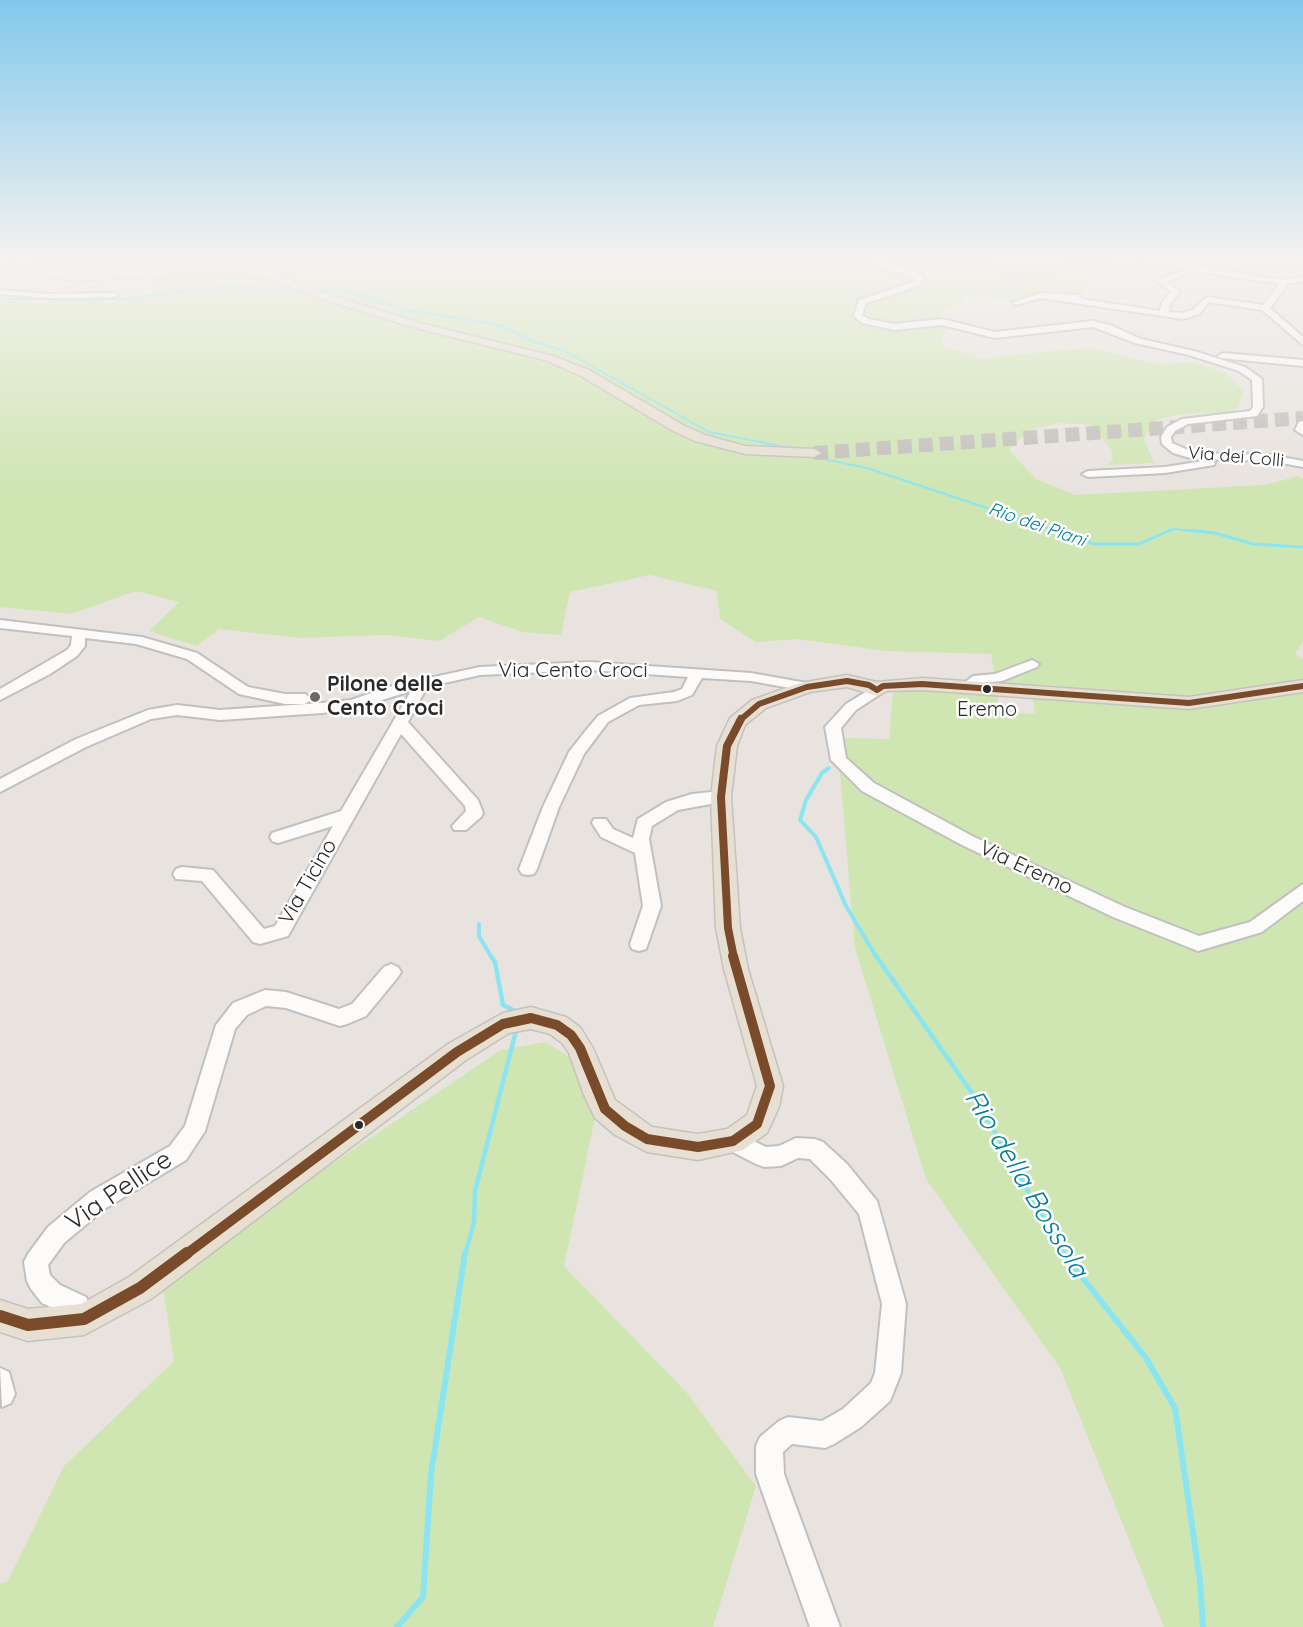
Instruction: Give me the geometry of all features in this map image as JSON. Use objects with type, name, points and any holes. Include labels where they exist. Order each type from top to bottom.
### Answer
[{"type":"main road","points":[[460,336],[524,350],[585,372],[678,428],[700,438],[760,452],[814,453]]},
{"type":"main road","points":[[0,1316],[28,1325],[84,1319],[141,1288],[457,1052],[503,1024],[531,1018],[557,1025],[571,1035],[580,1048],[597,1095],[605,1109],[625,1126],[647,1139],[673,1145],[698,1147],[733,1142],[757,1124],[765,1107],[770,1086],[736,969],[728,928],[721,796],[727,746],[737,722],[759,704],[807,687],[847,681],[876,687],[922,684],[1189,703],[1303,686]]},
{"type":"street","points":[[1019,343],[1057,336]]},
{"type":"street","points":[[1110,336],[1127,343],[1191,353],[1303,363]]},
{"type":"street","name":"Via dei Colli","points":[[1127,336],[1242,369],[1257,379],[1258,407],[1253,414],[1197,419],[1178,424],[1166,437],[1167,444],[1177,451],[1194,456],[1279,459],[1303,464]]},
{"type":"street","points":[[1303,424],[1300,430],[1303,432]]},
{"type":"street","points":[[1088,474],[1165,470],[1246,459]]},
{"type":"street","points":[[0,624],[136,640],[192,656],[231,684],[252,693],[285,699],[374,695]]},
{"type":"street","points":[[0,695],[72,653],[78,646],[79,633]]},
{"type":"street","points":[[966,687],[978,679],[997,678],[1032,664]]},
{"type":"street","name":"Via Cento Croci","points":[[0,786],[81,743],[148,715],[177,710],[220,715],[353,704],[374,695],[480,671],[589,666],[776,680],[807,687]]},
{"type":"street","points":[[528,869],[555,798],[577,752],[603,719],[635,701],[677,696],[687,692],[698,673]]},
{"type":"street","name":"Via Ticino","points":[[182,874],[207,875],[260,937],[281,931],[422,684]]},
{"type":"street","name":"Via Eremo","points":[[876,687],[851,707],[833,727],[839,760],[868,787],[979,846],[1119,912],[1198,944],[1256,927],[1303,891]]},
{"type":"street","points":[[400,723],[472,804],[475,813],[460,826]]},
{"type":"street","points":[[639,944],[652,906],[641,838],[644,823],[652,816],[692,800],[721,796]]},
{"type":"street","name":"Via Ticino","points":[[278,837],[347,815]]},
{"type":"street","points":[[600,823],[607,833],[644,850]]},
{"type":"street","name":"Via Pellice","points":[[84,1319],[77,1306],[51,1294],[39,1281],[36,1262],[56,1235],[98,1200],[177,1153],[194,1131],[226,1024],[240,1009],[265,998],[286,1000],[340,1018],[359,1010],[391,972]]},
{"type":"street","points":[[733,1142],[764,1157],[781,1156],[796,1148],[814,1149],[839,1172],[869,1209],[894,1304],[888,1373],[881,1392],[852,1418],[825,1435],[788,1430],[769,1446],[770,1474],[825,1627]]},
{"type":"green space","points":[[0,336],[942,336],[940,339],[945,347],[982,358],[1088,348],[1159,364],[1194,362],[1227,374],[1244,391],[1236,412],[1183,414],[1158,419],[1144,439],[1154,463],[1107,465],[1113,459],[1112,451],[1091,425],[1060,423],[1029,430],[1009,450],[1036,479],[1075,495],[1264,485],[1298,476],[1303,479],[1303,641],[1295,654],[1303,659],[1303,1627],[1164,1627],[1060,1368],[926,1179],[855,948],[840,773],[842,738],[889,739],[893,693],[926,688],[998,694],[998,711],[1035,714],[1031,686],[996,683],[991,654],[886,651],[798,639],[756,642],[720,619],[717,591],[650,575],[570,592],[561,635],[522,632],[479,617],[439,641],[386,635],[300,638],[219,629],[197,646],[149,631],[179,602],[136,591],[71,614],[0,607]]},
{"type":"green space","points":[[546,1042],[574,1060],[595,1118],[564,1266],[686,1392],[756,1486],[713,1627],[0,1627],[0,1584],[8,1581],[64,1466],[174,1361],[163,1288],[308,1180],[501,1050]]},
{"type":"waterway","name":"Rio dei Piani","points":[[522,336],[565,351],[709,432],[792,448]]},
{"type":"waterway","name":"Rio dei Piani","points":[[809,456],[867,468],[1059,532]]},
{"type":"waterway","name":"Rio dei Piani","points":[[1168,532],[1174,529],[1202,532]]},
{"type":"waterway","name":"Rio dei Piani","points":[[1055,530],[1093,544],[1139,544],[1171,530]]},
{"type":"waterway","name":"Rio dei Piani","points":[[1186,530],[1215,533],[1253,544],[1303,547]]},
{"type":"waterway","name":"Rio della Bossola","points":[[829,768],[822,773],[806,800],[800,820],[816,837],[846,906],[877,958]]},
{"type":"waterway","points":[[479,924],[479,936],[492,958]]},
{"type":"waterway","points":[[491,956],[495,962],[503,1005],[515,1011]]},
{"type":"waterway","name":"Rio della Bossola","points":[[876,956],[977,1100],[1064,1255]]},
{"type":"waterway","points":[[465,1255],[474,1222],[475,1191],[516,1031]]},
{"type":"waterway","points":[[397,1627],[423,1597],[431,1474],[465,1253]]},
{"type":"waterway","name":"Rio della Bossola","points":[[1063,1253],[1146,1358],[1175,1408],[1200,1581],[1203,1627]]},
{"type":"tunnel","points":[[814,453],[1303,418]]},
{"type":"transit line","points":[[0,1316],[28,1325],[84,1319],[140,1288],[457,1052],[503,1024],[531,1018],[557,1025],[571,1035],[580,1048],[605,1109],[625,1126],[647,1139],[698,1147],[733,1141],[757,1124],[770,1086],[736,969],[728,928],[721,797],[727,746],[737,722],[759,704],[807,687],[847,681],[869,685],[877,690],[883,686],[922,684],[1189,703],[1303,686]]},
{"type":"place","name":"Eremo","points":[[987,689]]},
{"type":"place","name":"Pilone delle Cento Croci","points":[[315,697]]}]
